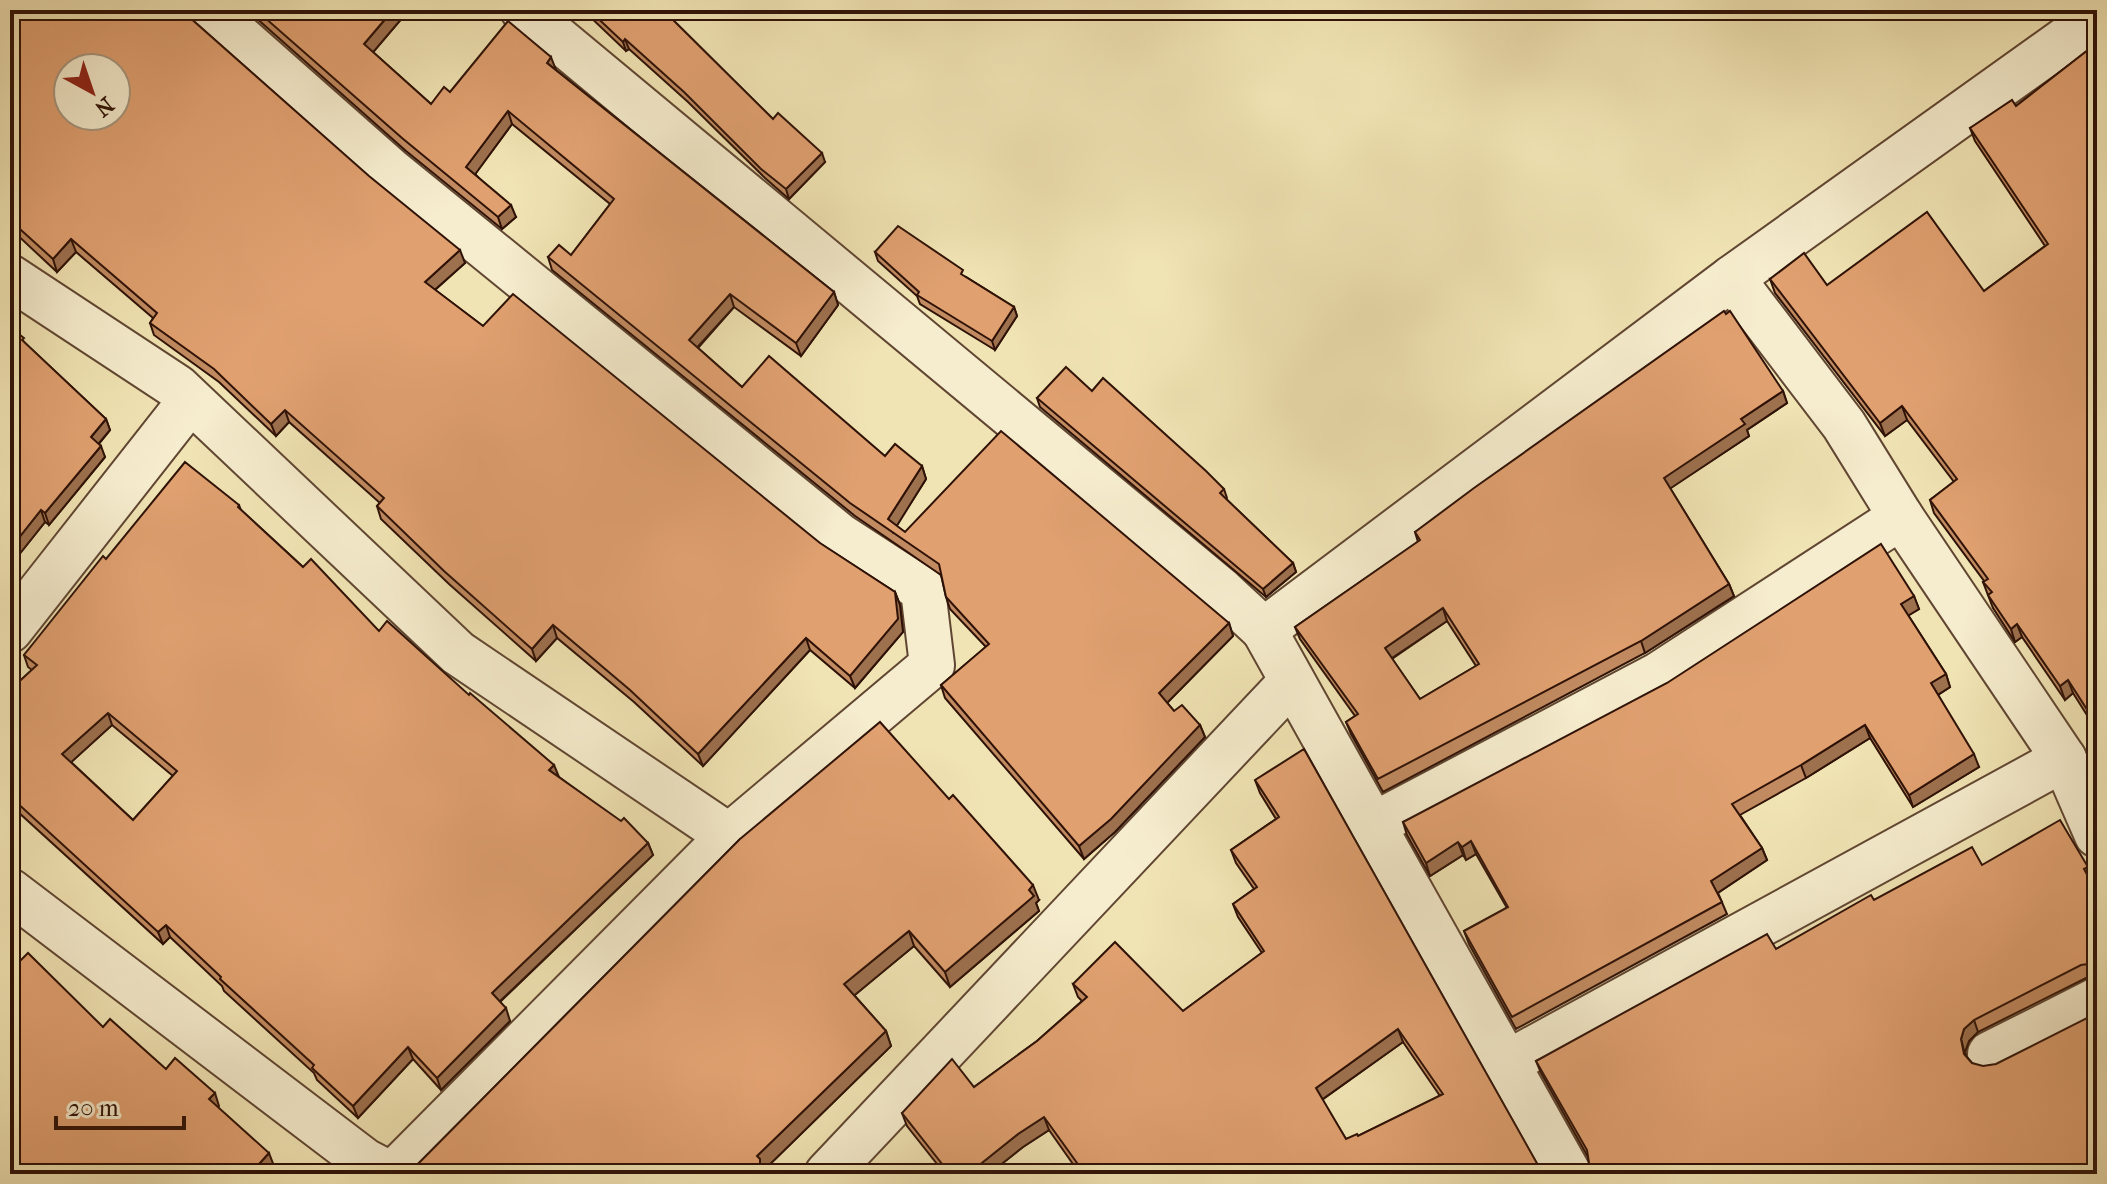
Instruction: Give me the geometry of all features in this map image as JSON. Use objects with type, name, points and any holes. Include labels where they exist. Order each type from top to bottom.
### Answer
[{"type":"street","points":[[10,891],[365,1161],[391,1174],[729,836],[932,665],[923,590],[840,536],[390,170],[209,10]]},
{"type":"street","points":[[523,10],[1222,591],[1264,630],[1569,1174]]},
{"type":"street","points":[[1264,630],[1732,278],[2097,17]]},
{"type":"street","points":[[10,277],[177,387],[458,653],[729,836]]},
{"type":"street","points":[[1732,278],[1844,425],[1901,517],[2064,759],[2097,835]]},
{"type":"street","points":[[10,630],[190,401]]},
{"type":"street","points":[[1373,825],[1658,675],[1901,517]]},
{"type":"street","points":[[827,1174],[1292,681]]},
{"type":"street","points":[[1507,1063],[2064,759]]},
{"type":"street","points":[[1990,1054],[2097,1000]]},
{"type":"building","points":[[10,10],[184,10],[369,176],[460,250],[425,282],[483,326],[513,294],[820,543],[895,592],[898,619],[850,676],[806,638],[698,754],[630,690],[553,625],[532,649],[377,506],[384,498],[285,410],[271,424],[214,369],[150,323],[157,313],[71,239],[53,259],[10,220],[17,211],[10,205]]},
{"type":"building","points":[[256,10],[393,10],[364,44],[431,104],[444,87],[450,92],[508,21],[551,57],[547,63],[834,292],[796,343],[730,294],[689,340],[742,387],[769,356],[885,456],[895,444],[922,466],[888,519],[905,532],[1001,431],[1229,623],[1159,693],[1174,711],[1182,705],[1200,725],[1111,819],[1079,846],[941,685],[989,644],[946,597],[939,564],[850,503],[548,257],[559,245],[571,255],[614,199],[508,111],[466,167],[511,205],[498,217]]},
{"type":"building","points":[[589,10],[663,10],[773,119],[778,113],[822,153],[786,189],[761,169],[684,92]]},
{"type":"building","points":[[2097,43],[2097,725],[2068,680],[2060,686],[2017,624],[2011,629],[1988,595],[1992,592],[1983,582],[1988,579],[1930,500],[1957,479],[1902,406],[1880,423],[1770,279],[1804,253],[1827,285],[1927,212],[1984,291],[2048,244],[1970,128],[2012,100],[2016,106]]},
{"type":"building","points":[[898,226],[963,270],[961,274],[1014,307],[992,341],[917,295],[919,292],[875,252]]},
{"type":"building","points":[[1724,311],[1726,314],[1730,311],[1783,391],[1741,419],[1745,424],[1664,478],[1729,584],[1641,641],[1378,779],[1346,722],[1358,714],[1295,627],[1420,540],[1415,532]],"holes":[[[1443,608],[1479,664],[1420,699],[1385,648]]]},
{"type":"building","points":[[10,327],[106,419],[91,437],[101,446],[45,513],[41,510],[10,549]]},
{"type":"building","points":[[1066,367],[1092,391],[1103,378],[1206,471],[1224,489],[1220,493],[1293,563],[1263,589],[1037,398]]},
{"type":"building","points":[[185,462],[239,505],[303,567],[311,559],[379,631],[387,621],[469,695],[554,765],[549,770],[621,821],[624,818],[648,843],[492,993],[506,1008],[437,1078],[408,1047],[353,1106],[166,925],[158,932],[14,800],[10,803],[10,690],[37,665],[24,655],[103,556],[106,559]],"holes":[[[108,713],[177,771],[133,820],[62,754]]]},
{"type":"building","points":[[1881,544],[1914,596],[1901,604],[1946,674],[1931,683],[1974,754],[1909,795],[1865,725],[1732,804],[1762,848],[1711,881],[1722,902],[1512,1017],[1464,931],[1508,907],[1471,841],[1462,847],[1458,842],[1426,863],[1403,822],[1667,683]]},
{"type":"building","points":[[880,722],[949,799],[953,795],[1033,885],[1029,890],[1034,896],[945,972],[909,931],[844,984],[886,1031],[757,1156],[760,1159],[758,1174],[408,1174],[740,839]]},
{"type":"building","points":[[1304,749],[1543,1174],[1085,1174],[1044,1117],[968,1174],[950,1174],[902,1113],[952,1059],[974,1087],[1037,1041],[1087,997],[1073,984],[1115,942],[1183,1011],[1264,951],[1233,904],[1257,887],[1231,850],[1279,817],[1255,780]],"holes":[[[1398,1029],[1443,1094],[1346,1139],[1316,1088]]]},
{"type":"building","points":[[2060,820],[2088,867],[2084,869],[2097,893],[2097,964],[2081,965],[1974,1020],[1964,1029],[1961,1039],[1964,1054],[1972,1063],[1983,1066],[1996,1064],[2097,1013],[2097,1174],[1611,1174],[1607,1167],[1594,1174],[1586,1174],[1589,1163],[1587,1150],[1536,1061],[1767,934],[1776,949],[1871,895],[1874,900],[1972,847],[1982,865]]},
{"type":"building","points":[[10,952],[21,960],[28,953],[103,1027],[110,1019],[166,1069],[175,1058],[215,1093],[209,1099],[269,1153],[250,1174],[10,1174]]}]
